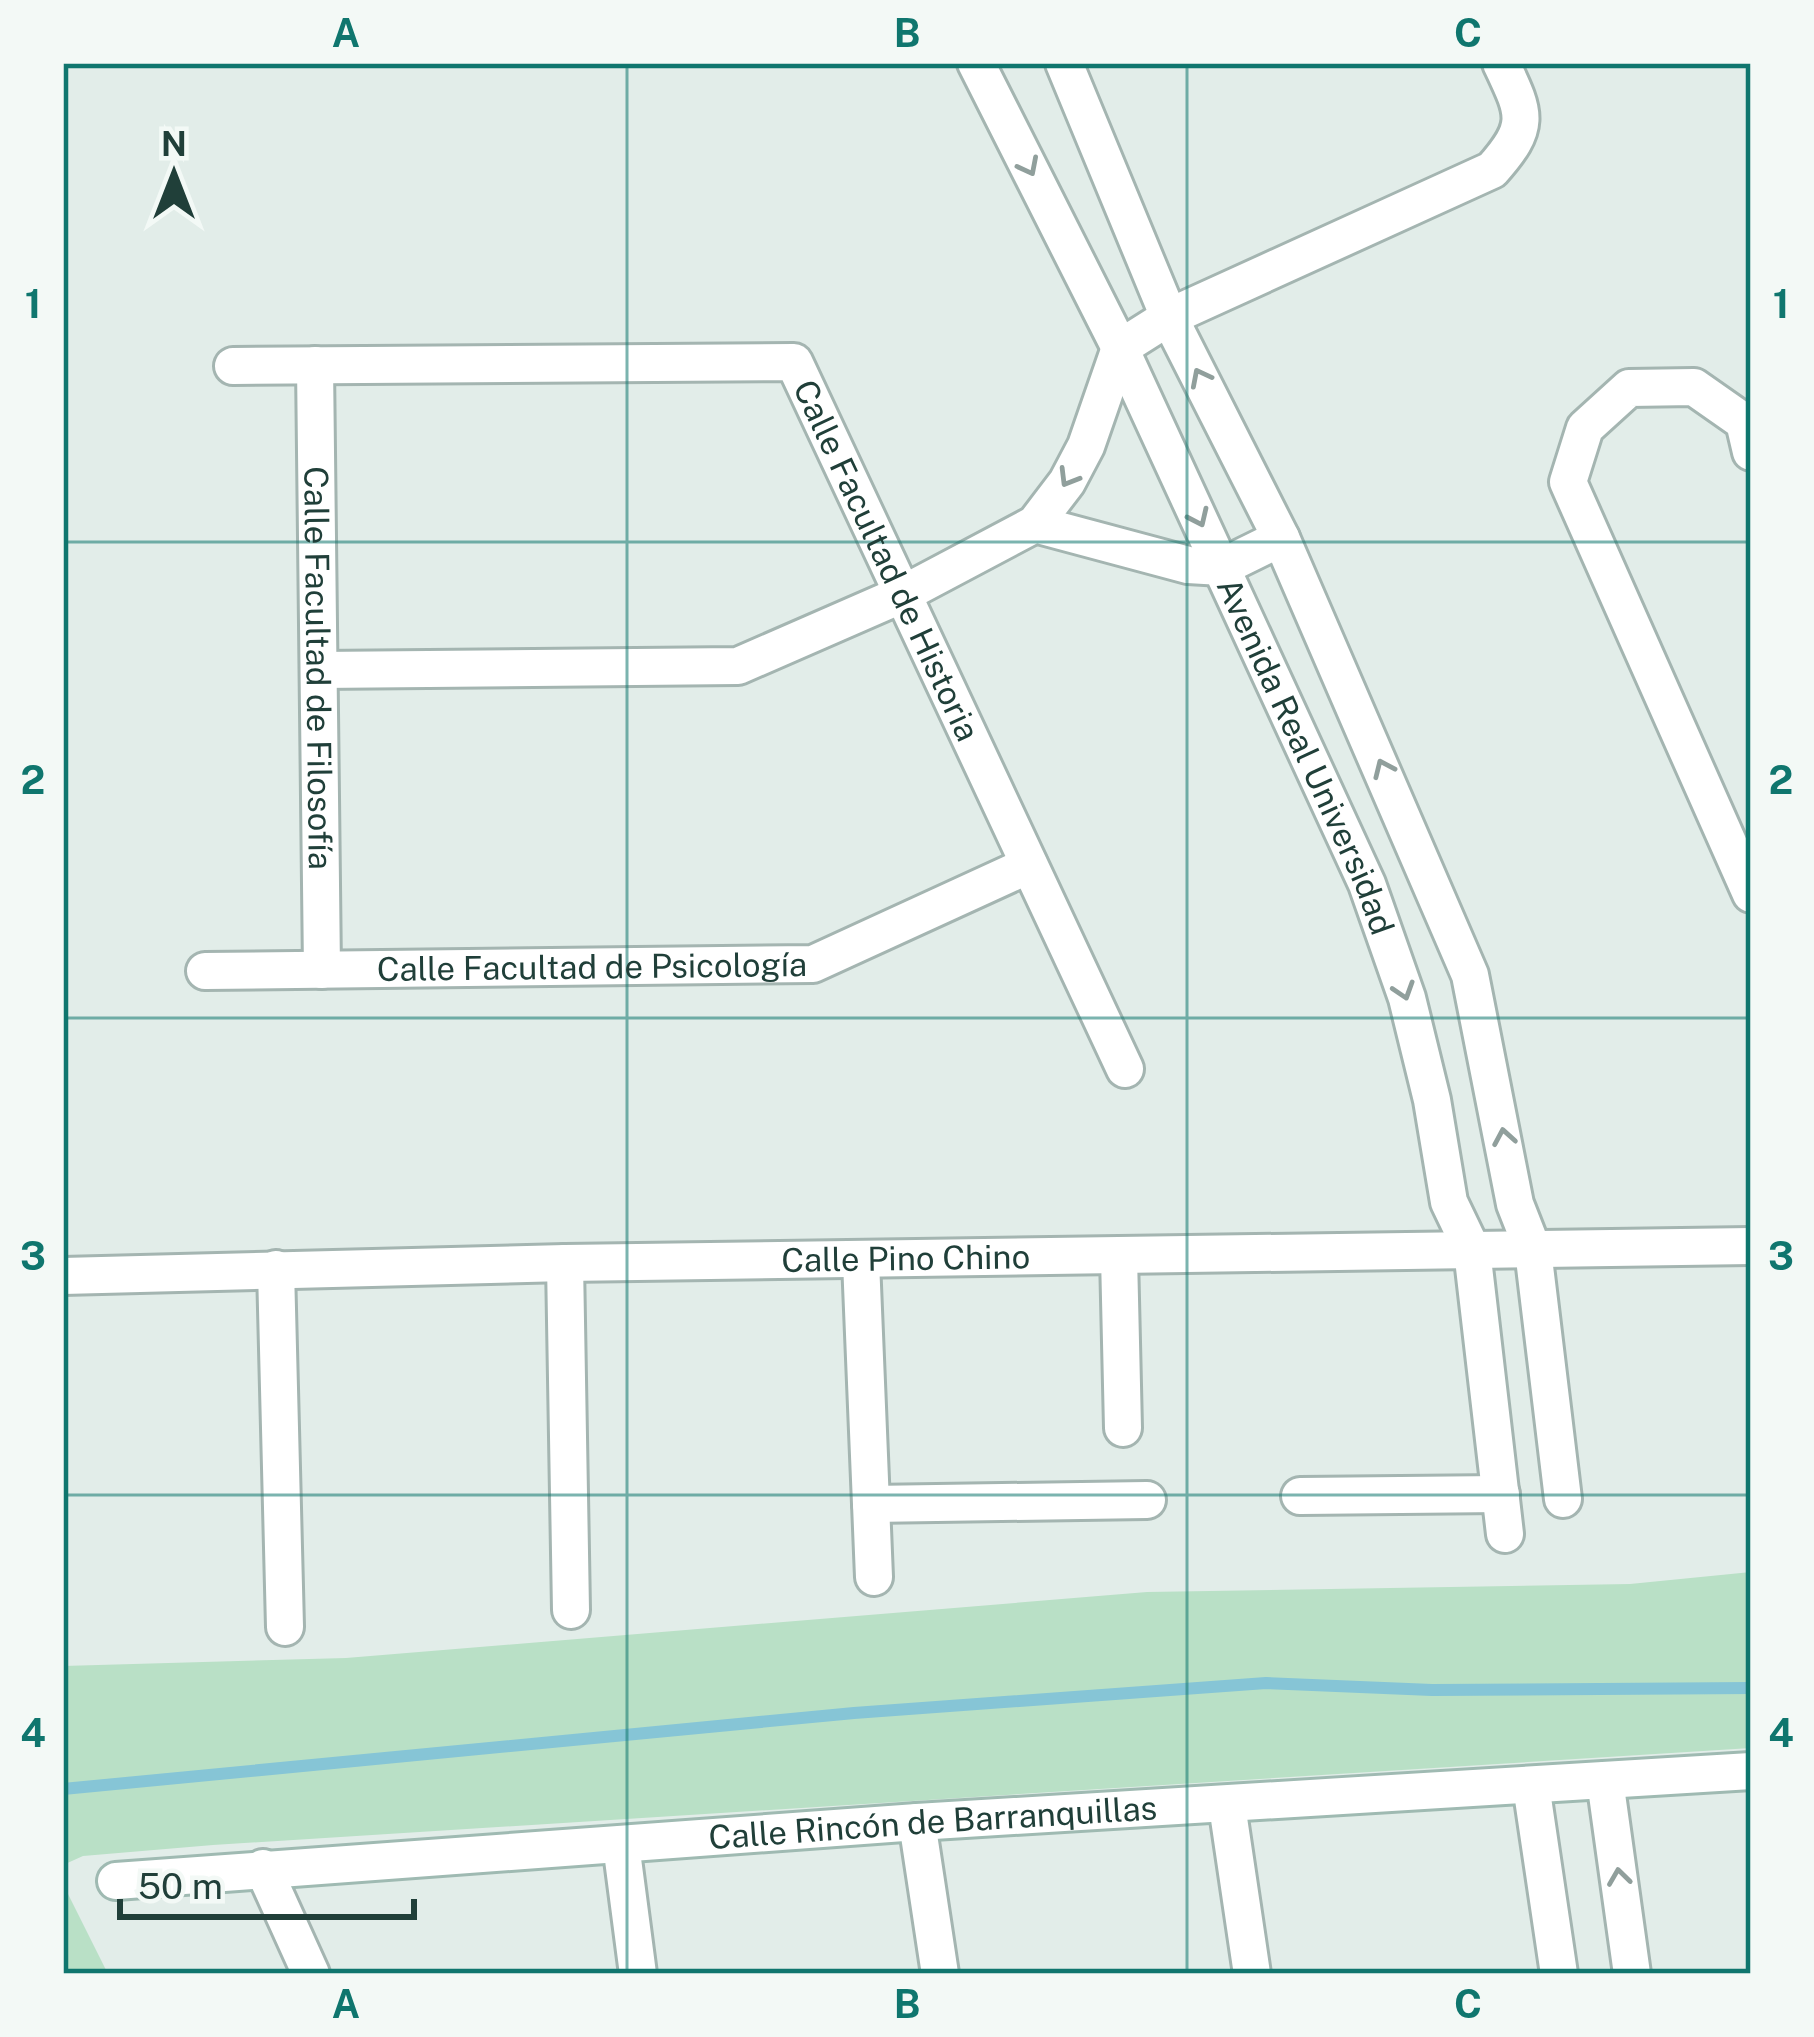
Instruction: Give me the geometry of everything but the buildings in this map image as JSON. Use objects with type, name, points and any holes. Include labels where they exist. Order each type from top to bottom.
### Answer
[{"type":"street","name":"Avenida Real Universidad","points":[[976,63],[1120,348],[1367,884],[1407,998],[1432,1100],[1449,1202],[1472,1250],[1505,1534]]},
{"type":"street","name":"Avenida Real Universidad","points":[[1064,63],[1169,317],[1281,538],[1470,975],[1516,1204],[1533,1250],[1563,1499]]},
{"type":"street","points":[[319,670],[738,666],[903,594],[1035,524],[1067,482],[1086,446],[1120,348],[1169,317],[1492,170],[1517,141],[1523,110],[1501,63]]},
{"type":"street","name":"Calle Facultad de Historia","points":[[233,366],[794,362],[1125,1069]]},
{"type":"street","name":"Calle Facultad de Filosofía","points":[[315,365],[322,970]]},
{"type":"street","points":[[1751,452],[1744,422],[1694,387],[1629,388],[1585,428],[1568,482],[1751,894]]},
{"type":"street","points":[[1035,524],[1188,565],[1222,567],[1281,538]]},
{"type":"street","name":"Calle Facultad de Psicología","points":[[205,971],[813,964],[1029,865]]},
{"type":"street","name":"Calle Pino Chino","points":[[63,1276],[565,1263],[1751,1246]]},
{"type":"street","points":[[1119,1256],[1123,1428]]},
{"type":"street","points":[[861,1261],[874,1577]]},
{"type":"street","points":[[565,1263],[572,1610]]},
{"type":"street","points":[[276,1269],[285,1627]]},
{"type":"street","points":[[1300,1496],[1501,1493]]},
{"type":"street","points":[[871,1504],[1147,1500]]},
{"type":"street","name":"Calle Rincón de Barranquillas","points":[[116,1881],[917,1822],[1751,1771]]},
{"type":"street","points":[[1605,1780],[1632,1974]]},
{"type":"street","points":[[1531,1784],[1559,1974]]},
{"type":"street","points":[[1227,1805],[1252,1974]]},
{"type":"street","points":[[917,1822],[940,1974]]},
{"type":"street","points":[[621,1844],[638,1974]]},
{"type":"street","points":[[263,1868],[310,1974]]},
{"type":"green space","points":[[1751,1572],[1751,1748],[213,1845],[83,1856],[63,1865],[63,1666],[346,1658],[1147,1592],[1630,1584]]},
{"type":"green space","points":[[63,1884],[108,1974],[63,1974]]},
{"type":"waterway","points":[[63,1789],[854,1713],[1266,1683],[1432,1690],[1751,1688]]}]
